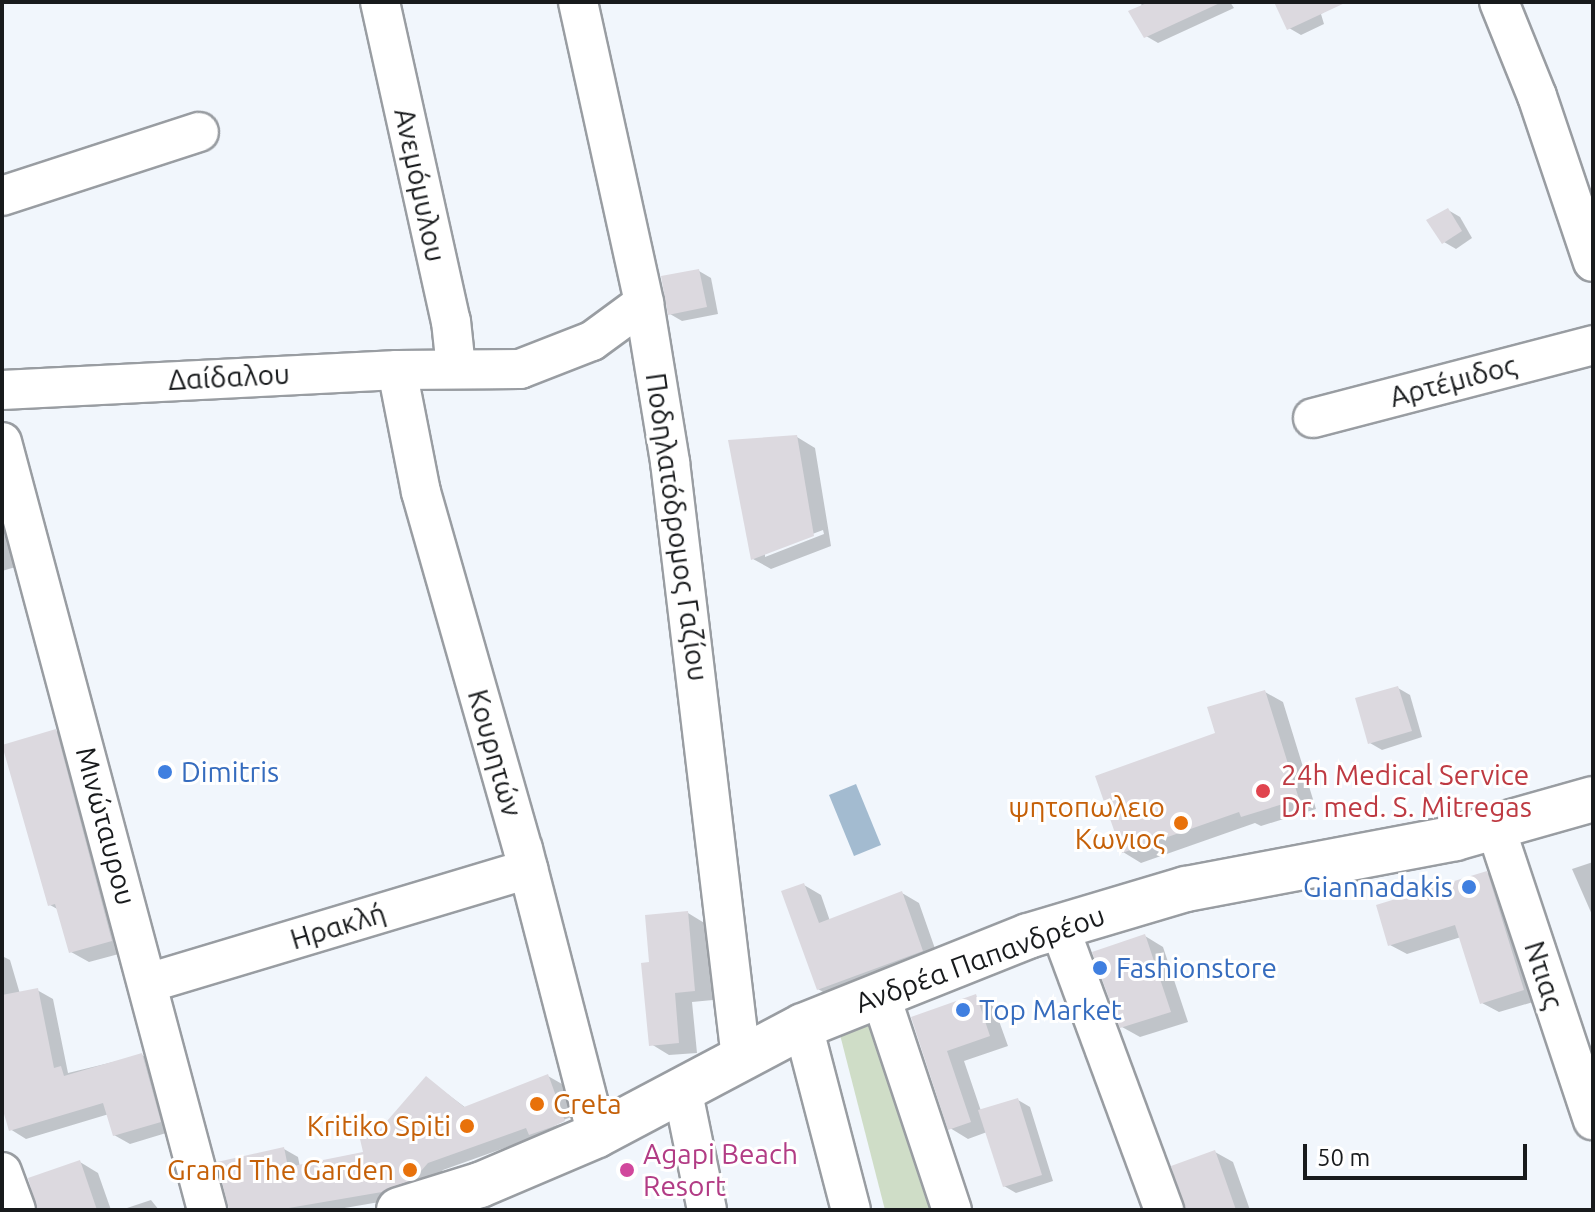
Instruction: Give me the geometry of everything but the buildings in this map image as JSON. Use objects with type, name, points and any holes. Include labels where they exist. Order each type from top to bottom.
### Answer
[{"type":"main road","name":"Ανδρέα Παπανδρέου","points":[[399,1210],[480,1185],[597,1135],[683,1093],[803,1026],[1059,926],[1266,871],[1496,829],[1593,799]]},
{"type":"street","name":"Ανεμόμυλου","points":[[380,2],[451,321],[456,368]]},
{"type":"street","name":"Ποδηλατόδρομος Γαζίου","points":[[578,2],[644,303],[709,767],[741,1058]]},
{"type":"street","points":[[1499,2],[1593,262]]},
{"type":"street","points":[[2,196],[199,132]]},
{"type":"street","name":"Δαίδαλου","points":[[2,390],[397,370],[500,370],[542,363],[592,341],[644,303]]},
{"type":"street","name":"Αρτέμιδος","points":[[1313,418],[1593,345]]},
{"type":"street","name":"Κουρητών","points":[[397,370],[421,492],[528,869],[597,1135]]},
{"type":"street","name":"Μινώταυρου","points":[[2,442],[207,1210]]},
{"type":"street","name":"Ντιας","points":[[1496,829],[1593,1120]]},
{"type":"street","name":"Ηρακλή","points":[[148,983],[528,869]]},
{"type":"street","points":[[1059,926],[1164,1210]]},
{"type":"street","points":[[880,994],[952,1210]]},
{"type":"street","points":[[803,1026],[851,1210]]},
{"type":"street","points":[[683,1093],[707,1210]]},
{"type":"street","points":[[2,1172],[16,1210]]},
{"type":"green space","points":[[877,1008],[940,1210],[885,1210],[838,1027]]},
{"type":"water","points":[[856,784],[881,845],[854,856],[829,795]]},
{"type":"place","name":"Dimitris","points":[[165,772]]},
{"type":"place","name":"24h Medical Service Dr. med. S. Mitregas","points":[[1263,791]]},
{"type":"place","name":"ψητοπωλειο Κωνιος","points":[[1181,823]]},
{"type":"place","name":"Giannadakis","points":[[1469,887]]},
{"type":"place","name":"Fashionstore","points":[[1100,968]]},
{"type":"place","name":"Top Market","points":[[963,1010]]},
{"type":"place","name":"Creta","points":[[537,1104]]},
{"type":"place","name":"Kritiko Spiti","points":[[467,1126]]},
{"type":"place","name":"Grand The Garden","points":[[410,1170]]},
{"type":"place","name":"Agapi Beach Resort","points":[[627,1170]]}]
